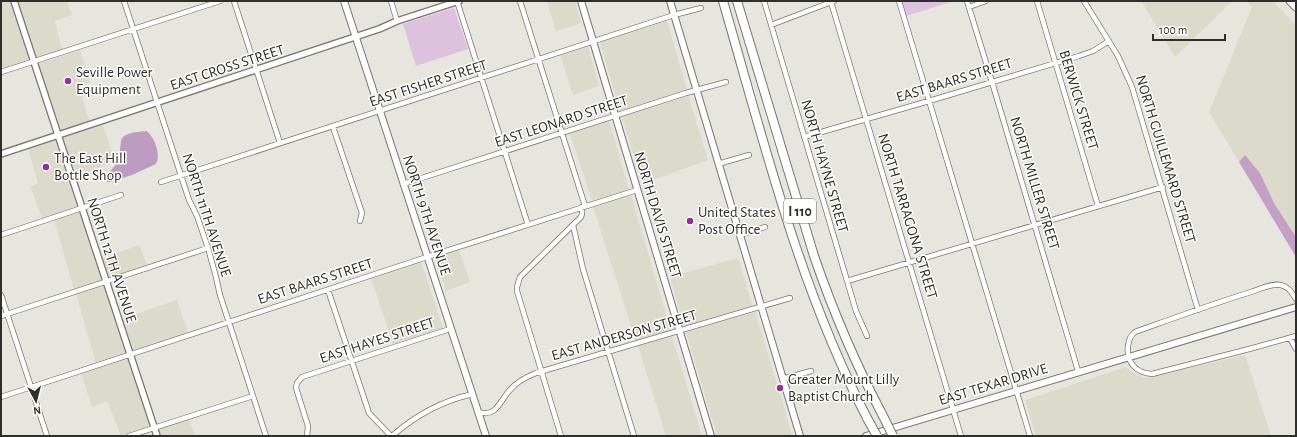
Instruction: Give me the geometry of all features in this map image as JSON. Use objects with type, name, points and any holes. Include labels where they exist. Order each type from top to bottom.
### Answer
[{"type":"highway","name":"I 110","points":[[723,1],[784,212],[806,279],[831,344],[849,383],[877,436]]},
{"type":"highway","name":"I 110","points":[[737,1],[814,256],[846,340],[861,374],[893,436]]},
{"type":"main road","name":"NORTH 9TH AVENUE","points":[[344,1],[486,436]]},
{"type":"main road","name":"NORTH DAVIS STREET","points":[[581,1],[711,436]]},
{"type":"main road","points":[[670,1],[760,307],[800,436]]},
{"type":"main road","points":[[1290,1],[1296,7]]},
{"type":"main road","name":"EAST TEXAR DRIVE","points":[[866,436],[1296,307]]},
{"type":"street","name":"NORTH 12TH AVENUE","points":[[14,1],[157,436]]},
{"type":"street","name":"NORTH 11TH AVENUE","points":[[124,1],[189,200],[197,216],[208,248],[219,291],[266,436]]},
{"type":"street","points":[[1,72],[220,1]]},
{"type":"street","points":[[234,1],[280,143]]},
{"type":"street","points":[[391,1],[397,21]]},
{"type":"street","points":[[457,1],[528,224]]},
{"type":"street","name":"EAST CROSS STREET","points":[[1,154],[379,29],[397,21],[457,1]]},
{"type":"street","points":[[520,1],[584,206],[582,214],[573,225],[520,277],[517,286],[517,292],[561,436]]},
{"type":"street","name":"NORTH HAYNE STREET","points":[[764,1],[856,311],[867,336]]},
{"type":"street","points":[[771,25],[833,1]]},
{"type":"street","name":"NORTH TARRAGONA STREET","points":[[833,1],[866,119],[961,436]]},
{"type":"street","points":[[899,1],[1030,436]]},
{"type":"street","name":"NORTH MILLER STREET","points":[[967,1],[1078,372]]},
{"type":"street","points":[[969,7],[986,1]]},
{"type":"street","name":"BERWICK STREET","points":[[1037,1],[1098,206]]},
{"type":"street","name":"NORTH GUILLEMARD STREET","points":[[1084,1],[1109,41],[1132,86],[1198,310]]},
{"type":"street","name":"EAST FISHER STREET","points":[[161,182],[674,15],[701,8]]},
{"type":"street","name":"EAST BAARS STREET","points":[[804,137],[1093,51],[1109,41]]},
{"type":"street","name":"EAST LEONARD STREET","points":[[403,184],[696,90],[726,82]]},
{"type":"street","points":[[333,127],[362,213],[360,221]]},
{"type":"street","points":[[718,164],[749,155]]},
{"type":"street","points":[[847,281],[1162,187]]},
{"type":"street","name":"EAST BAARS STREET","points":[[1,397],[528,224],[637,190]]},
{"type":"street","points":[[1,235],[121,195]]},
{"type":"street","points":[[573,225],[583,269],[634,436]]},
{"type":"street","points":[[740,235],[765,227]]},
{"type":"street","points":[[1,316],[208,248]]},
{"type":"street","points":[[1296,299],[1286,287],[1275,285],[1198,310],[1132,334],[1129,341],[1128,358],[1137,369],[1145,373],[1152,374],[1296,336]]},
{"type":"street","points":[[328,290],[369,413],[392,436],[413,419],[435,406],[449,400],[472,394]]},
{"type":"street","points":[[1,295],[47,436]]},
{"type":"street","name":"EAST ANDERSON STREET","points":[[479,412],[486,414],[494,411],[514,385],[530,375],[790,298]]},
{"type":"street","name":"EAST HAYES STREET","points":[[306,436],[308,426],[296,386],[299,379],[450,328]]},
{"type":"street","points":[[1290,338],[1296,349]]},
{"type":"street","points":[[782,379],[811,371]]},
{"type":"street","points":[[129,436],[253,396]]},
{"type":"shaded area","points":[[1,1],[11,1],[31,60],[1,70]]},
{"type":"shaded area","points":[[17,1],[67,1],[72,15],[55,21],[62,50],[35,58]]},
{"type":"shaded area","points":[[547,1],[575,1],[581,23],[556,31]]},
{"type":"shaded area","points":[[901,1],[954,1],[906,16]]},
{"type":"shaded area","points":[[1141,1],[1232,1],[1175,57]]},
{"type":"shaded area","points":[[1246,1],[1273,1],[1296,25],[1296,237],[1274,203],[1260,173],[1245,155],[1239,162],[1209,112],[1252,7]]},
{"type":"shaded area","points":[[454,8],[468,49],[416,66],[403,24]]},
{"type":"shaded area","points":[[667,20],[687,90],[620,111],[600,42]]},
{"type":"shaded area","points":[[588,46],[599,86],[573,95],[560,55]]},
{"type":"shaded area","points":[[80,50],[90,83],[79,88],[90,122],[59,131],[37,64]]},
{"type":"shaded area","points":[[688,95],[708,160],[642,184],[622,116]]},
{"type":"shaded area","points":[[609,121],[629,190],[592,201],[570,134]]},
{"type":"shaded area","points":[[102,123],[112,151],[106,165],[74,178],[61,137]]},
{"type":"shaded area","points":[[146,131],[152,137],[156,146],[158,156],[156,164],[132,175],[107,182],[106,176],[118,160],[122,138],[128,134]]},
{"type":"shaded area","points":[[56,138],[79,206],[42,218],[30,186],[38,183],[28,148]]},
{"type":"shaded area","points":[[1245,155],[1260,173],[1274,203],[1296,237],[1296,257],[1239,162]]},
{"type":"shaded area","points":[[631,195],[671,331],[636,341],[593,207]]},
{"type":"shaded area","points":[[80,211],[103,280],[74,289],[54,220]]},
{"type":"shaded area","points":[[139,245],[147,265],[107,278],[101,259]]},
{"type":"shaded area","points":[[459,250],[470,282],[446,291],[435,257]]},
{"type":"shaded area","points":[[738,258],[753,307],[684,327],[670,277]]},
{"type":"shaded area","points":[[421,262],[443,328],[393,344],[371,278]]},
{"type":"shaded area","points":[[105,285],[127,353],[96,363],[76,294]]},
{"type":"shaded area","points":[[177,300],[188,333],[131,351],[121,319]]},
{"type":"shaded area","points":[[755,312],[792,436],[717,436],[686,332]]},
{"type":"shaded area","points":[[672,336],[702,436],[666,436],[638,346]]},
{"type":"shaded area","points":[[1245,355],[1271,436],[1036,436],[1025,400],[1126,367],[1135,374],[1146,378]]},
{"type":"shaded area","points":[[128,358],[151,426],[121,436],[107,401],[92,407],[81,373]]},
{"type":"shaded area","points":[[189,419],[195,436],[159,436],[157,430]]},
{"type":"place","name":"Seville Power Equipment","points":[[68,81]]},
{"type":"place","name":"The East Hill Bottle Shop","points":[[46,167]]},
{"type":"place","name":"United States Post Office","points":[[690,221]]},
{"type":"place","name":"Greater Mount Lilly Baptist Church","points":[[780,388]]}]
